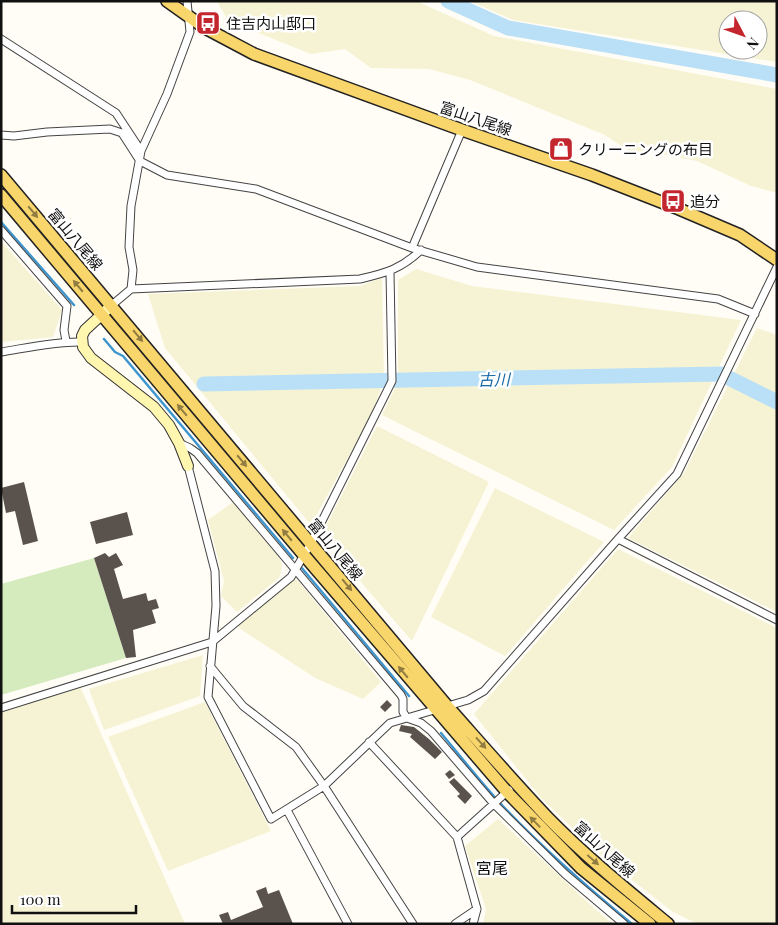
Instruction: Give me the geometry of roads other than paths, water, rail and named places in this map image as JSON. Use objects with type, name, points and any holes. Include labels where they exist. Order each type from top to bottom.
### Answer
[{"type":"main road","name":"富山八尾線","points":[[167,1],[226,40],[254,54],[592,175],[679,209],[740,234],[777,260]]},
{"type":"main road","name":"富山八尾線","points":[[1,175],[448,707],[549,819],[589,857],[668,924]]},
{"type":"main road","name":"富山八尾線","points":[[1,195],[303,554],[507,792],[581,868],[650,924]]},
{"type":"street","points":[[131,289],[133,270],[130,247],[131,206],[142,151],[167,94],[190,32],[187,1]]},
{"type":"street","points":[[1,39],[116,113],[142,151]]},
{"type":"street","points":[[1,135],[14,136],[48,132],[110,129],[122,133],[140,160],[167,175],[268,192],[412,248],[477,267],[718,299],[755,314]]},
{"type":"street","points":[[412,248],[462,130]]},
{"type":"street","points":[[1,230],[67,306],[64,330],[66,341]]},
{"type":"street","points":[[421,250],[390,272],[360,280],[131,289],[85,330],[82,342],[83,347],[91,358],[154,406],[179,442],[188,466],[215,571],[216,606],[208,697],[272,818],[324,786],[390,723],[435,709],[448,707],[468,700],[484,691],[677,474],[777,267]]},
{"type":"street","points":[[1,708],[212,642],[291,577],[311,542],[392,381],[390,272]]},
{"type":"street","points":[[1,352],[66,341],[82,342]]},
{"type":"street","points":[[179,442],[197,453],[281,551],[294,571],[302,577],[401,694],[403,699],[402,712],[407,718],[431,731],[494,804],[564,874],[624,924]]},
{"type":"street","points":[[618,539],[777,620]]},
{"type":"street","points":[[210,666],[243,706],[296,746],[414,924]]},
{"type":"street","points":[[369,742],[457,837],[477,909],[473,924]]},
{"type":"street","points":[[457,837],[517,784]]},
{"type":"street","points":[[287,810],[348,924]]},
{"type":"street","points":[[455,924],[477,909]]},
{"type":"waterway","points":[[448,1],[508,28],[777,75]]},
{"type":"waterway","points":[[1,222],[74,305]]},
{"type":"waterway","points":[[104,339],[115,352],[123,356],[293,558]]},
{"type":"waterway","name":"古川","points":[[204,384],[721,374],[777,402]]},
{"type":"waterway","points":[[301,567],[409,696]]},
{"type":"waterway","points":[[441,733],[485,786],[531,835],[632,924]]},
{"type":"place","name":"住吉内山邸口","points":[[208,23]]},
{"type":"place","name":"クリーニングの布目","points":[[561,149]]},
{"type":"place","name":"追分","points":[[673,201]]},
{"type":"district","name":"宮尾","points":[[492,867]]}]
